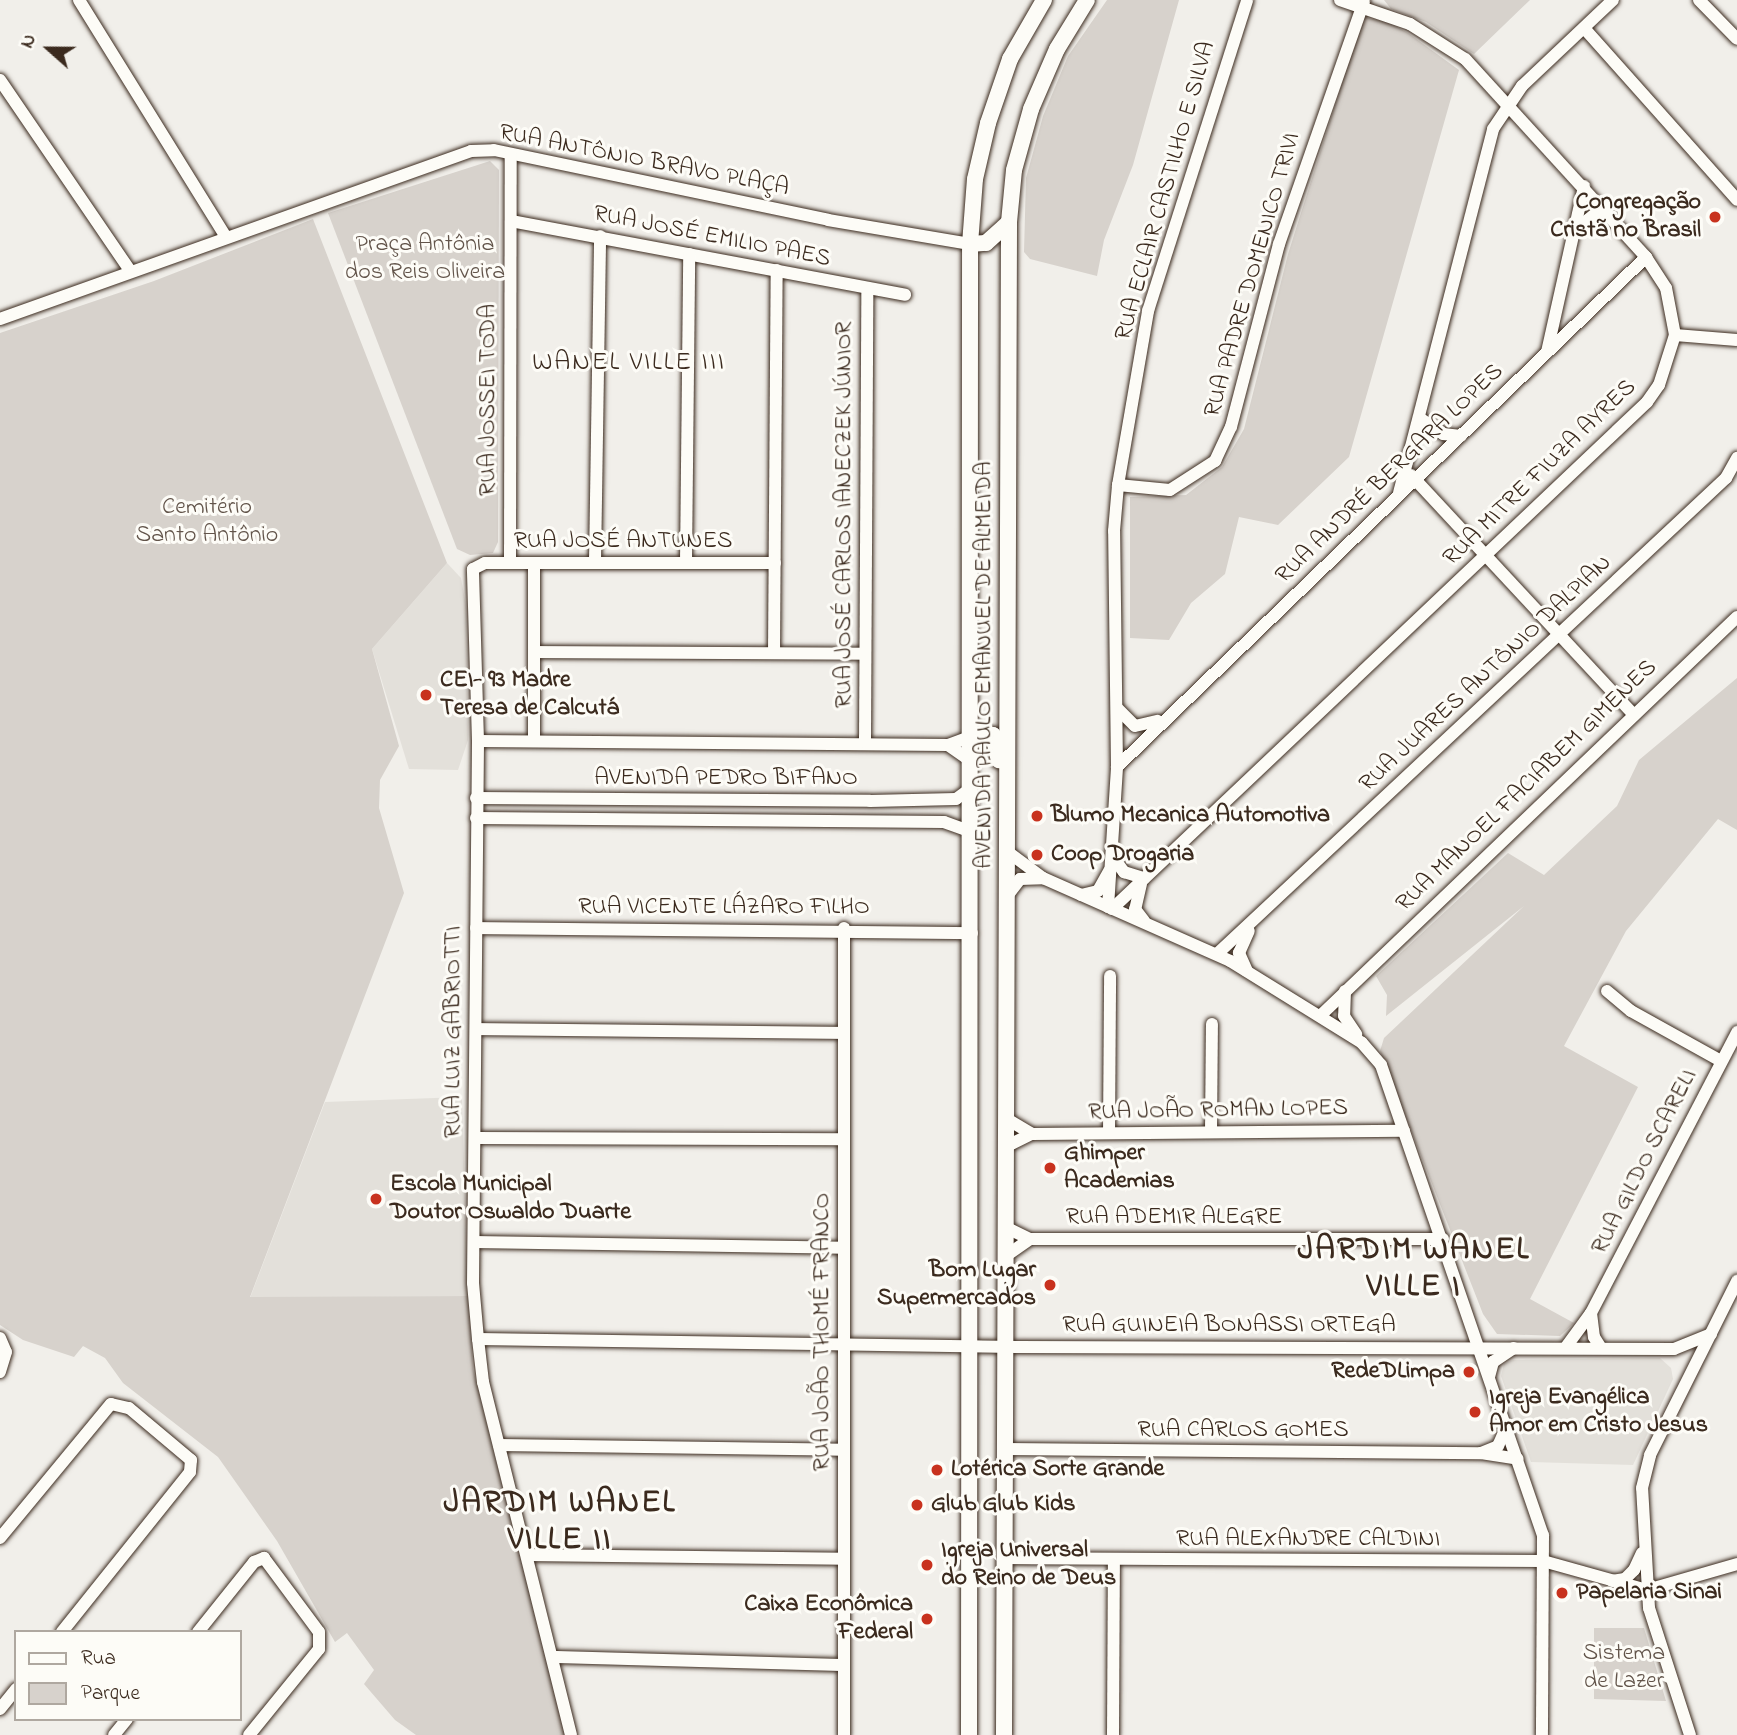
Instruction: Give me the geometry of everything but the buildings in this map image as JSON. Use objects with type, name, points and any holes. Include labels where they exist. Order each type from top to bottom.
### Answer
[{"type":"main road","name":"AVENIDA PAULO EMANUEL DE ALMEIDA","points":[[969,1735],[972,933],[970,244],[975,179],[988,123],[1010,59],[1044,0]]},
{"type":"main road","name":"AVENIDA PAULO EMANUEL DE ALMEIDA","points":[[1004,1735],[1009,222],[1014,170],[1031,108],[1057,49],[1087,0]]},
{"type":"main road","points":[[970,244],[986,243],[1009,222]]},
{"type":"main road","points":[[970,737],[988,733],[998,742],[1000,796],[1007,828]]},
{"type":"street","points":[[79,0],[226,237]]},
{"type":"street","name":"RUA ECLAIR CASTILHO E SILVA","points":[[1110,908],[1117,767],[1114,531],[1118,485],[1148,311],[1247,0]]},
{"type":"street","name":"RUA MITRE FIUZA AYRES","points":[[1110,908],[1647,402],[1659,385],[1675,335],[1666,288],[1646,257],[1604,207],[1465,59],[1436,37],[1362,3],[1340,0]]},
{"type":"street","points":[[1397,497],[1421,419],[1490,142],[1507,104],[1613,0]]},
{"type":"street","points":[[1699,0],[1737,39]]},
{"type":"street","name":"RUA PADRE DOMENICO TRIVI","points":[[1118,485],[1170,490],[1189,482],[1215,461],[1231,427],[1279,244],[1362,3]]},
{"type":"street","points":[[1584,29],[1737,200]]},
{"type":"street","points":[[0,80],[131,272]]},
{"type":"street","name":"RUA ANTÔNIO BRAVO PLAÇA","points":[[0,318],[453,156],[494,150],[970,244]]},
{"type":"street","name":"RUA JOSSEI TODA","points":[[510,562],[511,155]]},
{"type":"street","points":[[1547,353],[1584,187]]},
{"type":"street","points":[[1575,230],[1604,207]]},
{"type":"street","name":"RUA JOSÉ EMILIO PAES","points":[[511,220],[905,295]]},
{"type":"street","points":[[595,562],[600,236]]},
{"type":"street","points":[[686,562],[689,254]]},
{"type":"street","name":"RUA ANDRÉ BERGARA LOPES","points":[[1117,767],[1161,720],[1646,257]]},
{"type":"street","points":[[774,652],[777,271]]},
{"type":"street","name":"RUA JOSÉ CARLOS IANECZEK JÚNIOR","points":[[865,742],[867,288]]},
{"type":"street","points":[[1675,335],[1737,340]]},
{"type":"street","points":[[1421,419],[1443,434],[1461,436]]},
{"type":"street","points":[[1411,457],[1414,481],[1560,632],[1632,713]]},
{"type":"street","name":"RUA JUARES ANTÔNIO DALPIAN","points":[[1217,954],[1726,478],[1737,458]]},
{"type":"street","name":"RUA JOSÉ ANTUNES","points":[[473,569],[485,563],[510,562],[775,563]]},
{"type":"street","points":[[534,564],[534,741]]},
{"type":"street","name":"RUA LUIZ GABRIOTTI","points":[[473,569],[478,741],[474,1242],[478,1339],[499,1445],[554,1657],[571,1735]]},
{"type":"street","name":"RUA MANOEL FACIABEM GIMENES","points":[[1320,1016],[1632,713],[1737,617]]},
{"type":"street","points":[[534,652],[865,654]]},
{"type":"street","points":[[1117,708],[1141,727]]},
{"type":"street","name":"RUA ANDRÉ BERGARA LOPES","points":[[1117,738],[1161,720]]},
{"type":"street","points":[[478,741],[865,742],[948,745],[970,737]]},
{"type":"street","points":[[1117,738],[1122,751],[1134,749]]},
{"type":"street","points":[[948,745],[971,761]]},
{"type":"street","name":"AVENIDA PEDRO BIFANO","points":[[476,798],[870,801],[956,799],[971,788]]},
{"type":"street","points":[[870,801],[870,821]]},
{"type":"street","name":"AVENIDA PEDRO BIFANO","points":[[476,818],[944,822],[971,832]]},
{"type":"street","points":[[1008,852],[1043,878],[1230,961],[1362,1043]]},
{"type":"street","points":[[1113,857],[1124,872],[1144,878],[1135,909],[1147,924]]},
{"type":"street","name":"RUA ECLAIR CASTILHO E SILVA","points":[[1080,895],[1098,891],[1113,857]]},
{"type":"street","points":[[1008,895],[1020,879],[1043,878]]},
{"type":"street","name":"RUA JUARES ANTÔNIO DALPIAN","points":[[1230,961],[1259,917]]},
{"type":"street","name":"RUA VICENTE LÁZARO FILHO","points":[[476,928],[844,928],[972,933]]},
{"type":"street","name":"RUA JOÃO THOMÉ FRANCO","points":[[844,928],[844,1735]]},
{"type":"street","points":[[1240,943],[1241,963],[1248,971]]},
{"type":"street","points":[[1108,1133],[1110,976]]},
{"type":"street","points":[[1346,988],[1342,1000],[1344,1016],[1381,1065],[1543,1535],[1542,1735]]},
{"type":"street","points":[[1607,991],[1631,1012],[1721,1061]]},
{"type":"street","points":[[1211,1132],[1212,1024]]},
{"type":"street","points":[[476,1029],[844,1033]]},
{"type":"street","name":"RUA GILDO SCARELI","points":[[1566,1347],[1591,1313],[1737,1032]]},
{"type":"street","points":[[1007,1119],[1032,1134]]},
{"type":"street","name":"RUA JOÃO ROMAN LOPES","points":[[1007,1146],[1032,1134],[1404,1131]]},
{"type":"street","points":[[475,1138],[844,1139]]},
{"type":"street","name":"RUA ADEMIR ALEGRE","points":[[1007,1228],[1030,1238],[1443,1239]]},
{"type":"street","name":"RUA ADEMIR ALEGRE","points":[[1007,1255],[1030,1238]]},
{"type":"street","points":[[474,1242],[844,1248]]},
{"type":"street","points":[[1690,1735],[1647,1590],[1643,1549],[1643,1488],[1650,1455],[1737,1281]]},
{"type":"street","points":[[1451,1346],[1465,1333],[1467,1313]]},
{"type":"street","points":[[1591,1313],[1594,1337],[1601,1348]]},
{"type":"street","name":"RUA GUINEIA BONASSI ORTEGA","points":[[1006,1347],[1478,1346],[1674,1349],[1711,1334]]},
{"type":"street","points":[[0,1338],[6,1352],[0,1372]]},
{"type":"street","points":[[478,1339],[1006,1347]]},
{"type":"street","points":[[1489,1377],[1499,1356],[1518,1347]]},
{"type":"street","points":[[1674,1349],[1685,1366],[1687,1379]]},
{"type":"street","points":[[0,1538],[105,1407],[123,1404],[191,1460],[190,1472],[64,1630]]},
{"type":"street","points":[[1480,1453],[1497,1446],[1507,1426]]},
{"type":"street","points":[[499,1445],[844,1450]]},
{"type":"street","name":"RUA CARLOS GOMES","points":[[1005,1449],[1480,1453],[1518,1459]]},
{"type":"street","points":[[1608,1581],[1625,1579],[1634,1570],[1643,1549]]},
{"type":"street","points":[[527,1555],[844,1559]]},
{"type":"street","points":[[200,1630],[254,1562],[264,1558],[272,1563],[322,1640],[249,1735]]},
{"type":"street","name":"RUA ALEXANDRE CALDINI","points":[[1005,1558],[1543,1561],[1647,1590],[1737,1564]]},
{"type":"street","points":[[1113,1735],[1114,1560]]},
{"type":"street","points":[[554,1657],[844,1665]]},
{"type":"street","points":[[0,1709],[14,1692]]},
{"type":"street","points":[[114,1735],[125,1721]]},
{"type":"shaded area","name":"CEI- 93 Madre Teresa de Calcutá","points":[[447,563],[461,578],[466,606],[468,740],[458,770],[409,769],[372,649]]},
{"type":"shaded area","name":"Escola Municipal Doutor Oswaldo Duarte","points":[[462,1097],[468,1296],[250,1298],[325,1102]]},
{"type":"shaded area","points":[[1660,1358],[1671,1368],[1673,1379],[1633,1465],[1531,1462],[1501,1376],[1504,1364],[1513,1360]]},
{"type":"green space","points":[[1107,0],[1179,0],[1133,165],[1104,240],[1097,276],[1030,259],[1024,252],[1026,178],[1043,116],[1068,56]]},
{"type":"green space","points":[[1384,0],[1530,0],[1474,54],[1426,22],[1391,9]]},
{"type":"green space","points":[[1363,17],[1388,22],[1408,33],[1459,70],[1349,457],[1278,525],[1239,517],[1225,574],[1191,603],[1169,640],[1130,638],[1130,497],[1186,495],[1222,467],[1244,429],[1288,254]]},
{"type":"green space","name":"Praça Antônia dos Reis Oliveira","points":[[490,161],[499,170],[498,542],[493,553],[470,555],[457,549],[328,213]]},
{"type":"green space","name":"Cemitério Santo Antônio","points":[[313,219],[447,563],[372,649],[399,746],[380,780],[379,808],[404,893],[250,1297],[468,1296],[473,1369],[565,1735],[416,1735],[395,1720],[364,1684],[374,1670],[347,1633],[335,1642],[277,1541],[218,1457],[123,1383],[105,1358],[83,1346],[74,1357],[23,1340],[0,1325],[0,333],[154,281]]},
{"type":"green space","points":[[1737,678],[1737,830],[1718,819],[1626,931],[1564,1046],[1638,1087],[1530,1299],[1574,1323],[1560,1336],[1497,1334],[1483,1314],[1380,1051],[1384,1038],[1524,906],[1386,1016],[1387,995],[1376,976],[1508,853],[1544,875],[1617,806],[1639,760]]},
{"type":"green space","name":"Sistema de Lazer","points":[[1594,1628],[1644,1628],[1666,1701],[1594,1699]]},
{"type":"place","name":"Congregação Cristã no Brasil","points":[[1715,217]]},
{"type":"place","name":"CEI- 93 Madre Teresa de Calcutá","points":[[426,695]]},
{"type":"place","name":"Blumo Mecanica Automotiva","points":[[1037,816]]},
{"type":"place","name":"Coop Drogaria","points":[[1037,855]]},
{"type":"place","name":"Ghimper Academias","points":[[1050,1168]]},
{"type":"place","name":"Escola Municipal Doutor Oswaldo Duarte","points":[[376,1199]]},
{"type":"place","name":"Bom Lugar Supermercados","points":[[1050,1285]]},
{"type":"place","name":"RedeDLimpa","points":[[1469,1372]]},
{"type":"place","name":"Igreja Evangélica Amor em Cristo Jesus","points":[[1475,1412]]},
{"type":"place","name":"Lotérica Sorte Grande","points":[[937,1470]]},
{"type":"place","name":"Glub Glub Kids","points":[[917,1505]]},
{"type":"place","name":"Igreja Universal do Reino de Deus","points":[[927,1565]]},
{"type":"place","name":"Papelaria Sinai","points":[[1562,1593]]},
{"type":"place","name":"Caixa Econômica Federal","points":[[927,1619]]},
{"type":"district","name":"WANEL VILLE III","points":[[629,364]]},
{"type":"district","name":"JARDIM WANEL VILLE I","points":[[1414,1270]]},
{"type":"district","name":"JARDIM WANEL VILLE II","points":[[560,1524]]}]
